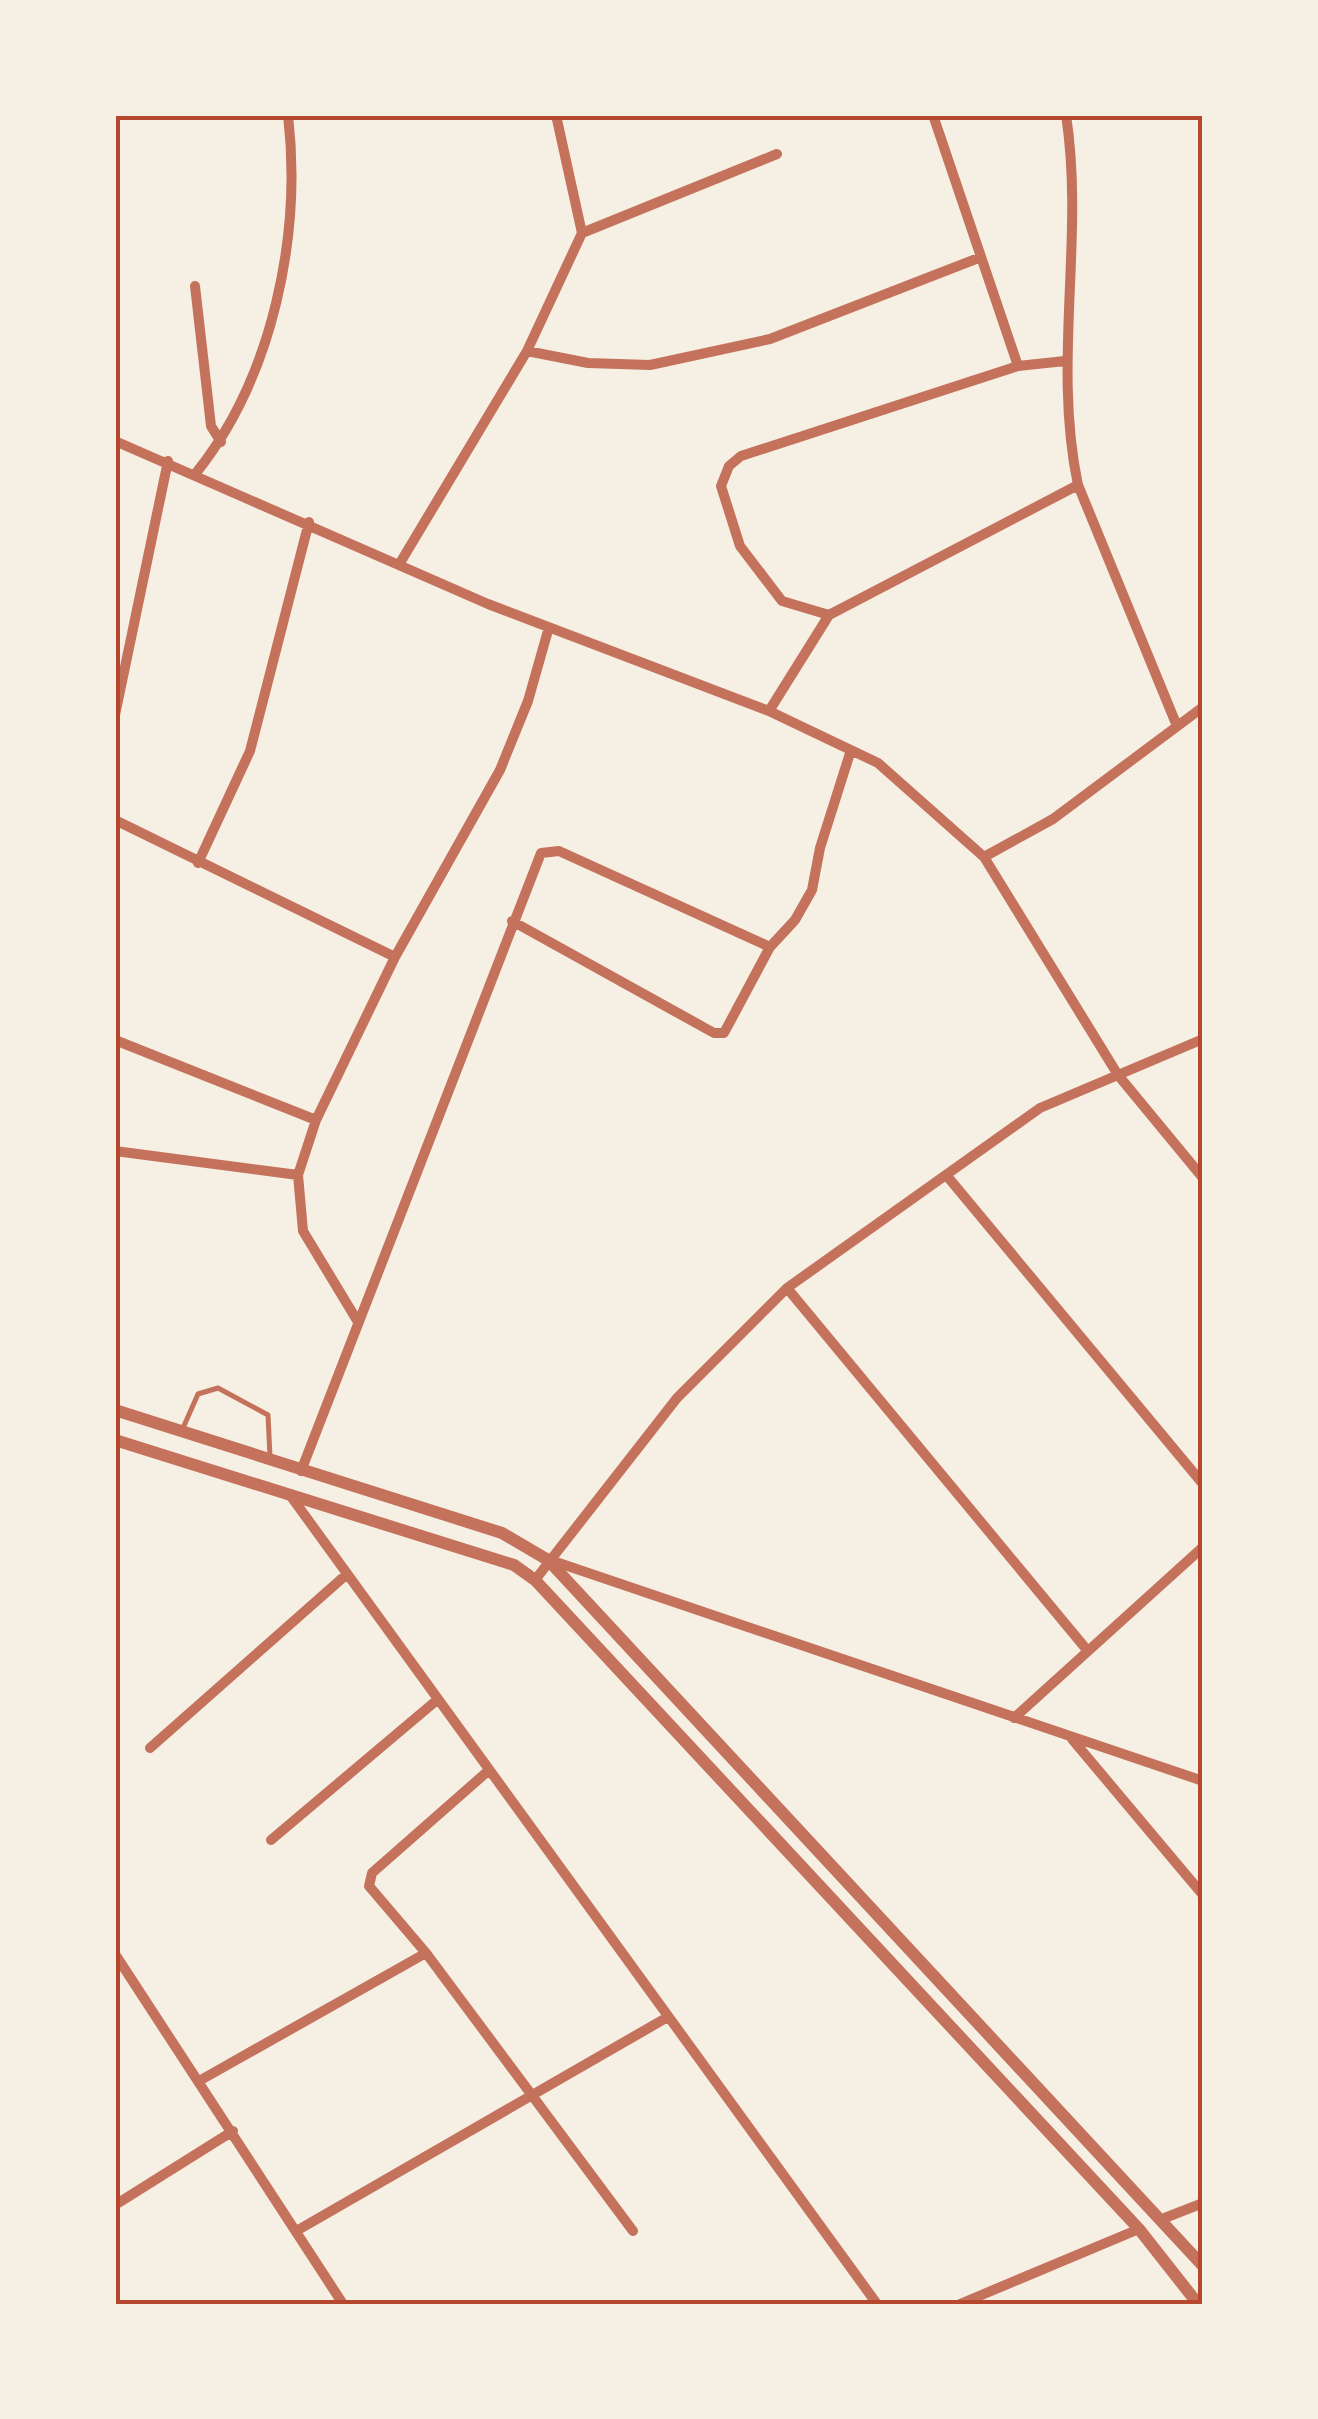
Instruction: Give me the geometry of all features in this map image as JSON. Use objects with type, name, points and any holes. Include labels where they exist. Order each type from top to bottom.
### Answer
[{"type":"street","points":[[196,473],[221,442],[259,360],[288,239],[294,171],[288,115]]},
{"type":"street","points":[[400,563],[527,351],[582,234],[556,115]]},
{"type":"street","points":[[932,115],[1018,366]]},
{"type":"street","points":[[1066,115],[1072,157],[1065,361],[1070,448],[1078,484],[1177,726]]},
{"type":"street","points":[[582,234],[777,154]]},
{"type":"street","points":[[527,351],[588,363],[650,365],[770,339],[981,257]]},
{"type":"street","points":[[195,286],[211,426],[221,442]]},
{"type":"street","points":[[829,615],[782,600],[740,546],[721,486],[729,466],[741,456],[1018,366],[1065,361]]},
{"type":"street","points":[[115,441],[550,627],[768,712],[878,763],[984,857],[1118,1075],[1203,1178]]},
{"type":"street","points":[[115,714],[168,461]]},
{"type":"street","points":[[768,712],[829,615],[1078,484]]},
{"type":"street","points":[[198,863],[250,751],[309,522]]},
{"type":"street","points":[[358,1322],[303,1231],[298,1175],[316,1120],[395,958],[500,770],[528,701],[550,627]]},
{"type":"street","points":[[984,857],[1054,819],[1203,708]]},
{"type":"street","points":[[512,922],[714,1033],[732,1026],[770,947],[795,920],[812,890],[820,848],[851,750]]},
{"type":"street","points":[[115,820],[395,958]]},
{"type":"street","points":[[300,1471],[541,853],[552,850],[770,947]]},
{"type":"street","points":[[535,1580],[677,1398],[787,1288],[1040,1108],[1203,1039]]},
{"type":"street","points":[[115,1040],[316,1120]]},
{"type":"street","points":[[115,1151],[298,1175]]},
{"type":"street","points":[[947,1176],[1203,1484]]},
{"type":"street","points":[[787,1288],[1087,1650]]},
{"type":"street","points":[[115,1410],[502,1532],[548,1560],[1203,1781]]},
{"type":"street","points":[[115,1440],[514,1565],[535,1580],[1139,2229],[1198,2304]]},
{"type":"street","points":[[289,1494],[877,2304]]},
{"type":"street","points":[[1014,1718],[1203,1547]]},
{"type":"street","points":[[548,1560],[1203,2266]]},
{"type":"street","points":[[150,1748],[346,1574]]},
{"type":"street","points":[[270,1840],[438,1700]]},
{"type":"street","points":[[1072,1738],[1203,1895]]},
{"type":"street","points":[[488,1771],[367,1881],[426,1953],[633,2231]]},
{"type":"street","points":[[199,2081],[426,1953]]},
{"type":"street","points":[[115,1954],[343,2304]]},
{"type":"street","points":[[298,2230],[666,2018]]},
{"type":"street","points":[[115,2205],[233,2130]]},
{"type":"street","points":[[1162,2219],[1203,2203]]},
{"type":"street","points":[[960,2304],[1139,2229]]},
{"type":"lane","points":[[182,1431],[198,1394],[218,1388],[268,1415],[270,1460]]}]
